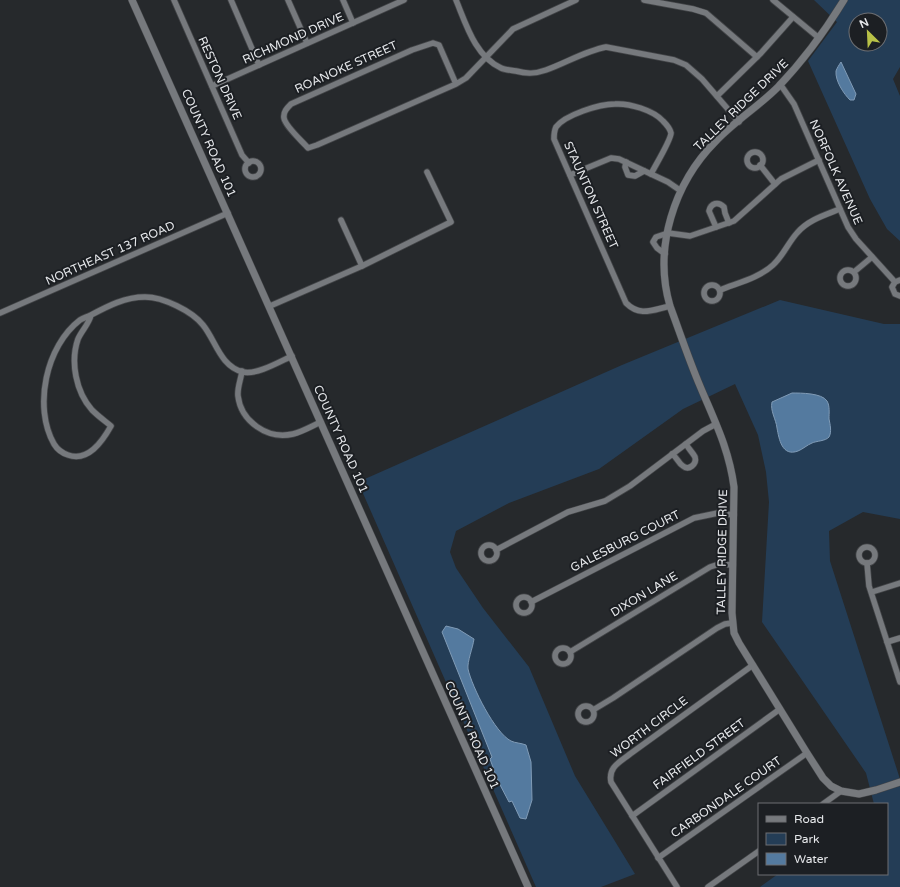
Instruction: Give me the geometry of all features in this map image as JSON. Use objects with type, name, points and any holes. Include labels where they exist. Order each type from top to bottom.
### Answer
[{"type":"street","name":"COUNTY ROAD 101","points":[[132,0],[270,306],[528,887]]},
{"type":"street","name":"RESTON DRIVE","points":[[174,0],[242,155],[249,163]]},
{"type":"street","points":[[231,0],[259,65]]},
{"type":"street","points":[[288,0],[307,44]]},
{"type":"street","points":[[343,0],[353,23]]},
{"type":"street","points":[[456,0],[476,45],[485,57],[501,68],[535,74],[596,49],[606,47],[674,60],[686,65],[702,79],[739,122]]},
{"type":"street","name":"ROANOKE STREET","points":[[456,84],[440,45],[433,43],[412,50],[291,104],[285,111],[283,117],[286,123],[308,148],[456,84],[466,78],[513,29],[576,0]]},
{"type":"street","points":[[644,0],[693,9],[706,14],[757,57]]},
{"type":"street","points":[[773,0],[819,38]]},
{"type":"street","name":"TALLEY RIDGE DRIVE","points":[[844,0],[819,38],[805,56],[780,84],[739,122],[716,140],[702,156],[691,173],[681,191],[672,213],[665,254],[664,279],[670,306],[699,384],[727,452],[732,471],[734,487],[732,623],[734,633],[807,754],[823,778],[831,786],[841,791],[859,794],[900,782]]},
{"type":"street","name":"RICHMOND DRIVE","points":[[212,86],[402,1]]},
{"type":"street","points":[[717,96],[757,57],[793,17]]},
{"type":"street","name":"NORFOLK AVENUE","points":[[780,84],[794,104],[852,233],[872,257],[897,281],[892,290],[895,294],[900,296]]},
{"type":"street","name":"STAUNTON STREET","points":[[651,174],[668,143],[671,134],[670,128],[659,117],[636,106],[615,104],[599,106],[574,115],[556,128],[554,139],[626,303],[634,310],[641,312],[670,306]]},
{"type":"street","points":[[570,175],[611,158],[626,162],[668,182],[681,191]]},
{"type":"street","points":[[665,254],[657,248],[653,242],[656,237],[668,233],[690,236],[734,221],[781,179],[819,160]]},
{"type":"street","points":[[626,162],[625,167],[628,175],[635,176],[644,171]]},
{"type":"street","points":[[760,166],[775,184]]},
{"type":"street","points":[[270,306],[362,266],[451,222],[427,172]]},
{"type":"street","points":[[716,227],[709,211],[715,203],[718,203],[724,207],[729,223]]},
{"type":"street","points":[[720,290],[756,275],[772,266],[784,254],[797,234],[807,224],[840,209]]},
{"type":"street","name":"NORTHEAST 137 ROAD","points":[[0,313],[228,213]]},
{"type":"street","points":[[341,220],[362,266]]},
{"type":"street","points":[[854,272],[872,257]]},
{"type":"street","points":[[91,315],[90,320],[83,328],[75,350],[76,381],[85,400],[92,409],[111,426],[106,436],[96,447],[86,454],[73,457],[62,453],[54,445],[46,422],[44,410],[44,389],[48,370],[54,354],[61,342],[80,320],[121,300],[146,297],[174,304],[198,319],[208,332],[223,358],[229,364],[242,371],[250,372],[264,369],[292,356]]},
{"type":"street","points":[[242,371],[239,389],[240,402],[246,416],[258,428],[272,434],[285,435],[299,432],[321,422]]},
{"type":"street","points":[[496,550],[568,512],[605,501],[630,486],[672,454],[716,424]]},
{"type":"street","points":[[672,454],[686,468],[693,466],[695,463],[694,456],[686,444]]},
{"type":"street","name":"GALESBURG COURT","points":[[531,602],[694,518],[718,513],[734,515]]},
{"type":"street","points":[[867,563],[869,586],[900,682]]},
{"type":"street","name":"DIXON LANE","points":[[570,652],[710,567],[719,564],[733,566]]},
{"type":"street","points":[[872,592],[900,583]]},
{"type":"street","points":[[593,710],[717,628],[725,624],[732,623]]},
{"type":"street","points":[[887,642],[900,638]]},
{"type":"street","name":"WORTH CIRCLE","points":[[677,887],[610,782],[609,776],[614,766],[752,665]]},
{"type":"street","name":"FAIRFIELD STREET","points":[[632,816],[780,709]]},
{"type":"street","name":"CARBONDALE COURT","points":[[658,858],[807,754]]},
{"type":"street","points":[[824,803],[841,791]]},
{"type":"street","points":[[708,887],[758,852]]},
{"type":"green space","points":[[814,0],[900,0],[900,67],[893,79],[900,96],[900,241],[887,229],[870,199],[808,61],[837,22]]},
{"type":"green space","points":[[780,300],[884,324],[900,324],[900,519],[863,512],[829,531],[830,561],[900,779],[900,887],[760,887],[777,875],[888,875],[888,803],[874,803],[866,773],[762,622],[769,502],[766,472],[758,435],[735,384],[683,409],[599,469],[509,503],[456,531],[450,552],[456,568],[483,608],[529,667],[575,776],[635,874],[601,887],[536,887],[358,482],[622,365]]},
{"type":"water","points":[[841,62],[856,94],[854,100],[850,100],[840,87],[837,79],[836,71]]},
{"type":"water","points":[[792,393],[811,394],[824,398],[829,405],[831,430],[828,438],[812,443],[798,451],[793,452],[788,451],[782,446],[772,412],[772,402]]},
{"type":"water","points":[[446,626],[458,629],[474,639],[468,662],[468,669],[479,698],[491,719],[505,736],[513,742],[526,745],[531,762],[532,800],[526,819],[520,818],[512,801],[509,802],[498,781],[490,759],[492,757],[442,632]]}]
